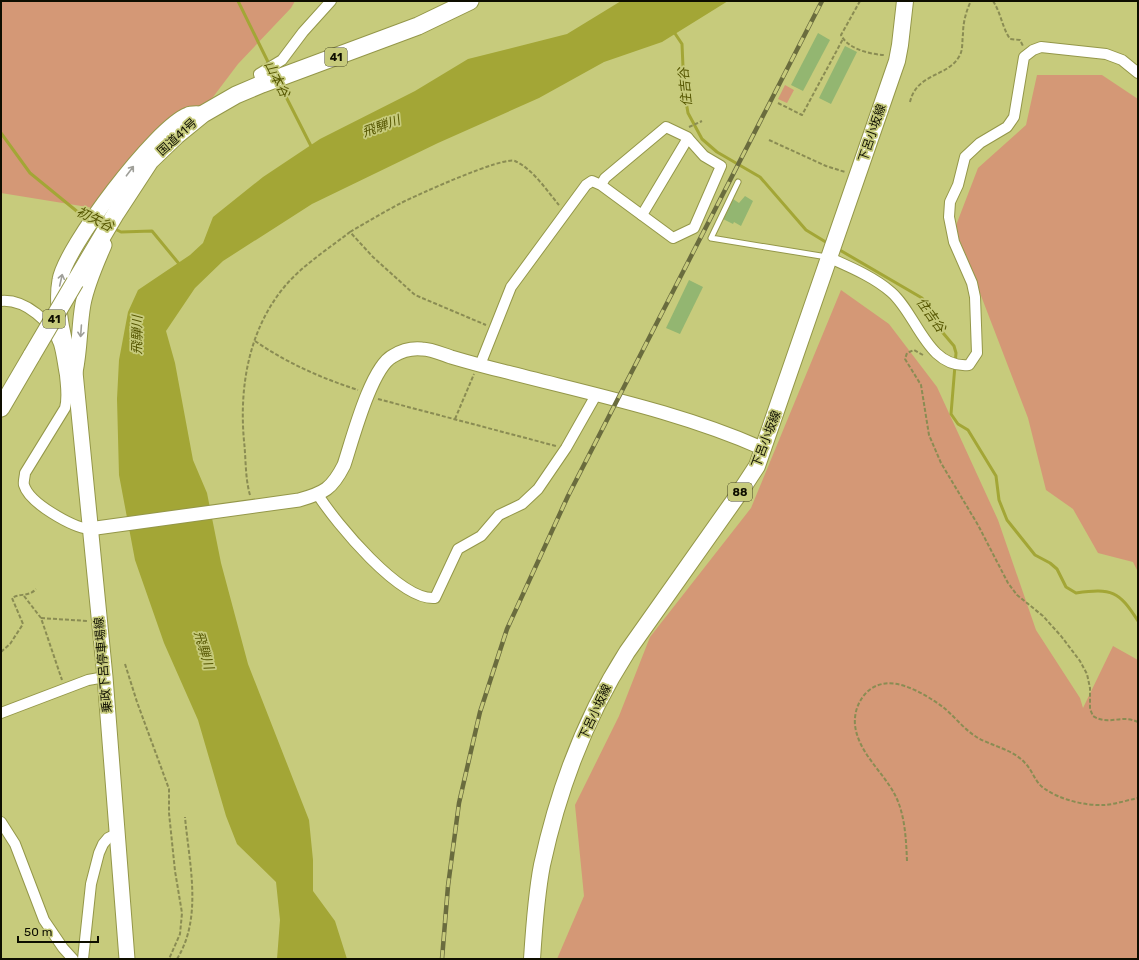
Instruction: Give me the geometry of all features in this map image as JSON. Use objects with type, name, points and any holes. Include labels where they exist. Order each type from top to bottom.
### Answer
[{"type":"highway","name":"国道41号","points":[[1,408],[108,227],[150,161],[176,136],[203,114],[236,95],[418,26],[470,1]]},
{"type":"main road","name":"下呂小坂線","points":[[532,959],[542,866],[564,786],[591,715],[615,671],[757,466],[830,258],[898,57],[905,1]]},
{"type":"main road","points":[[75,372],[67,354],[58,297],[60,279],[68,257],[107,200],[152,144],[170,126],[188,115],[203,114]]},
{"type":"main road","points":[[75,372],[79,353],[83,305],[88,282],[108,233],[108,227]]},
{"type":"main road","name":"乗政下呂停車場線","points":[[75,372],[89,529],[105,677],[116,834],[127,959]]},
{"type":"street","points":[[262,84],[259,74],[282,60],[303,32],[331,1]]},
{"type":"street","points":[[830,258],[850,266],[890,291],[902,302],[919,331],[936,353],[944,360],[961,366],[969,365],[977,353],[975,297],[972,283],[954,242],[949,217],[950,202],[958,185],[965,157],[980,143],[1007,127],[1014,117],[1024,57],[1041,46],[1106,54],[1122,60],[1138,73]]},
{"type":"street","points":[[479,365],[512,287],[586,185],[592,181],[601,184],[673,238],[694,228],[721,166],[704,156],[688,138],[666,128],[604,178],[601,184]]},
{"type":"street","points":[[642,215],[688,138]]},
{"type":"street","points":[[1,300],[8,300],[26,307],[46,322],[59,344],[68,399],[65,408],[25,473],[24,485],[32,498],[73,525],[89,529],[299,500],[318,495],[329,488],[338,478],[369,393],[381,367],[391,356],[405,351],[422,349],[689,419],[764,449]]},
{"type":"street","points":[[318,495],[331,514],[392,580],[409,591],[427,599],[435,598],[458,550],[481,536],[499,515],[522,504],[548,477],[596,395]]},
{"type":"street","points":[[1,713],[88,680],[105,677]]},
{"type":"street","points":[[1,822],[15,844],[44,920],[62,948],[73,959]]},
{"type":"street","points":[[83,959],[91,884],[99,853],[103,844],[108,838],[116,834]]},
{"type":"lane","points":[[738,182],[711,238],[830,258]]},
{"type":"path","points":[[860,1],[841,34],[843,39],[861,50],[898,57]]},
{"type":"path","points":[[910,102],[917,86],[928,77],[953,63],[960,55],[965,17],[971,1]]},
{"type":"path","points":[[993,1],[1000,12],[1005,31],[1010,39],[1020,40],[1028,54]]},
{"type":"path","points":[[778,103],[802,115],[843,39]]},
{"type":"path","points":[[769,140],[826,166],[858,176]]},
{"type":"path","points":[[254,506],[249,489],[242,403],[254,341],[269,307],[286,285],[350,232],[402,202],[485,167],[509,160],[516,161],[529,171],[565,213]]},
{"type":"path","points":[[350,232],[373,257],[415,295],[494,329]]},
{"type":"path","points":[[254,341],[270,352],[319,377],[369,393],[380,399],[566,448]]},
{"type":"path","points":[[924,355],[914,350],[906,354],[905,359],[921,385],[929,435],[941,463],[978,525],[1008,583],[1017,594],[1043,616],[1061,636],[1080,662],[1087,674],[1092,716],[1105,722],[1129,718],[1138,722]]},
{"type":"path","points":[[455,419],[479,365]]},
{"type":"path","points":[[1,652],[10,644],[23,624],[12,598],[15,596],[24,596],[33,593],[36,589]]},
{"type":"path","points":[[24,596],[41,618],[64,689]]},
{"type":"path","points":[[41,618],[87,621],[99,620]]},
{"type":"path","points":[[125,664],[137,702],[170,789],[169,813],[176,878],[182,913],[180,934],[169,959]]},
{"type":"path","points":[[907,861],[906,830],[895,794],[861,745],[856,726],[856,708],[864,695],[872,688],[885,683],[898,684],[920,692],[944,708],[973,735],[1012,754],[1025,763],[1033,777],[1044,789],[1084,804],[1106,805],[1138,798]]},
{"type":"path","points":[[177,959],[190,930],[192,916],[186,816]]},
{"type":"shaded area","points":[[1,1],[295,1],[291,8],[238,64],[204,109],[112,211],[1,193]]},
{"type":"shaded area","points":[[1037,75],[1102,75],[1138,99],[1138,572],[1133,562],[1098,553],[1073,509],[1046,490],[1028,418],[955,228],[978,168],[1026,125]]},
{"type":"shaded area","points":[[785,85],[794,90],[787,103],[778,99]]},
{"type":"shaded area","points":[[841,290],[889,324],[937,387],[998,520],[1036,630],[1080,698],[1083,708],[1113,646],[1138,660],[1138,959],[557,959],[584,896],[575,805],[619,716],[650,637],[751,508]]},
{"type":"water","name":"飛騨川","points":[[621,1],[728,1],[662,42],[604,62],[539,98],[438,143],[312,204],[223,261],[195,288],[166,331],[175,363],[193,460],[207,493],[221,563],[248,664],[309,820],[313,860],[313,891],[335,921],[347,959],[277,959],[280,920],[276,882],[237,844],[226,816],[198,720],[164,643],[135,560],[119,475],[117,399],[119,360],[128,312],[138,290],[190,255],[203,243],[213,217],[263,177],[320,139],[415,91],[468,59],[567,34]]},
{"type":"building","points":[[818,33],[830,40],[803,91],[791,85]]},
{"type":"building","points":[[845,46],[857,52],[831,104],[819,98]]},
{"type":"building","points":[[745,196],[753,201],[741,226],[723,219],[733,199],[739,203]]},
{"type":"building","points":[[689,280],[703,287],[680,334],[666,328]]},
{"type":"waterway","name":"山本谷","points":[[238,1],[270,66]]},
{"type":"waterway","name":"住吉谷","points":[[674,32],[682,44],[684,90],[688,113],[702,139],[717,152],[760,177],[806,230],[829,244]]},
{"type":"waterway","name":"山本谷","points":[[279,83],[312,148]]},
{"type":"waterway","name":"初矢谷","points":[[1,133],[30,173],[79,213],[89,218]]},
{"type":"waterway","name":"初矢谷","points":[[113,228],[121,232],[152,231],[180,265]]},
{"type":"waterway","name":"住吉谷","points":[[838,249],[922,298],[938,327],[954,346],[956,353],[951,414],[958,424],[968,430],[996,476],[999,500],[1007,520],[1035,555],[1050,563],[1057,569],[1066,587],[1076,593],[1098,591],[1113,594],[1125,603],[1138,621]]},
{"type":"railway","points":[[442,959],[448,886],[459,803],[480,712],[507,629],[568,496],[822,1]]}]
